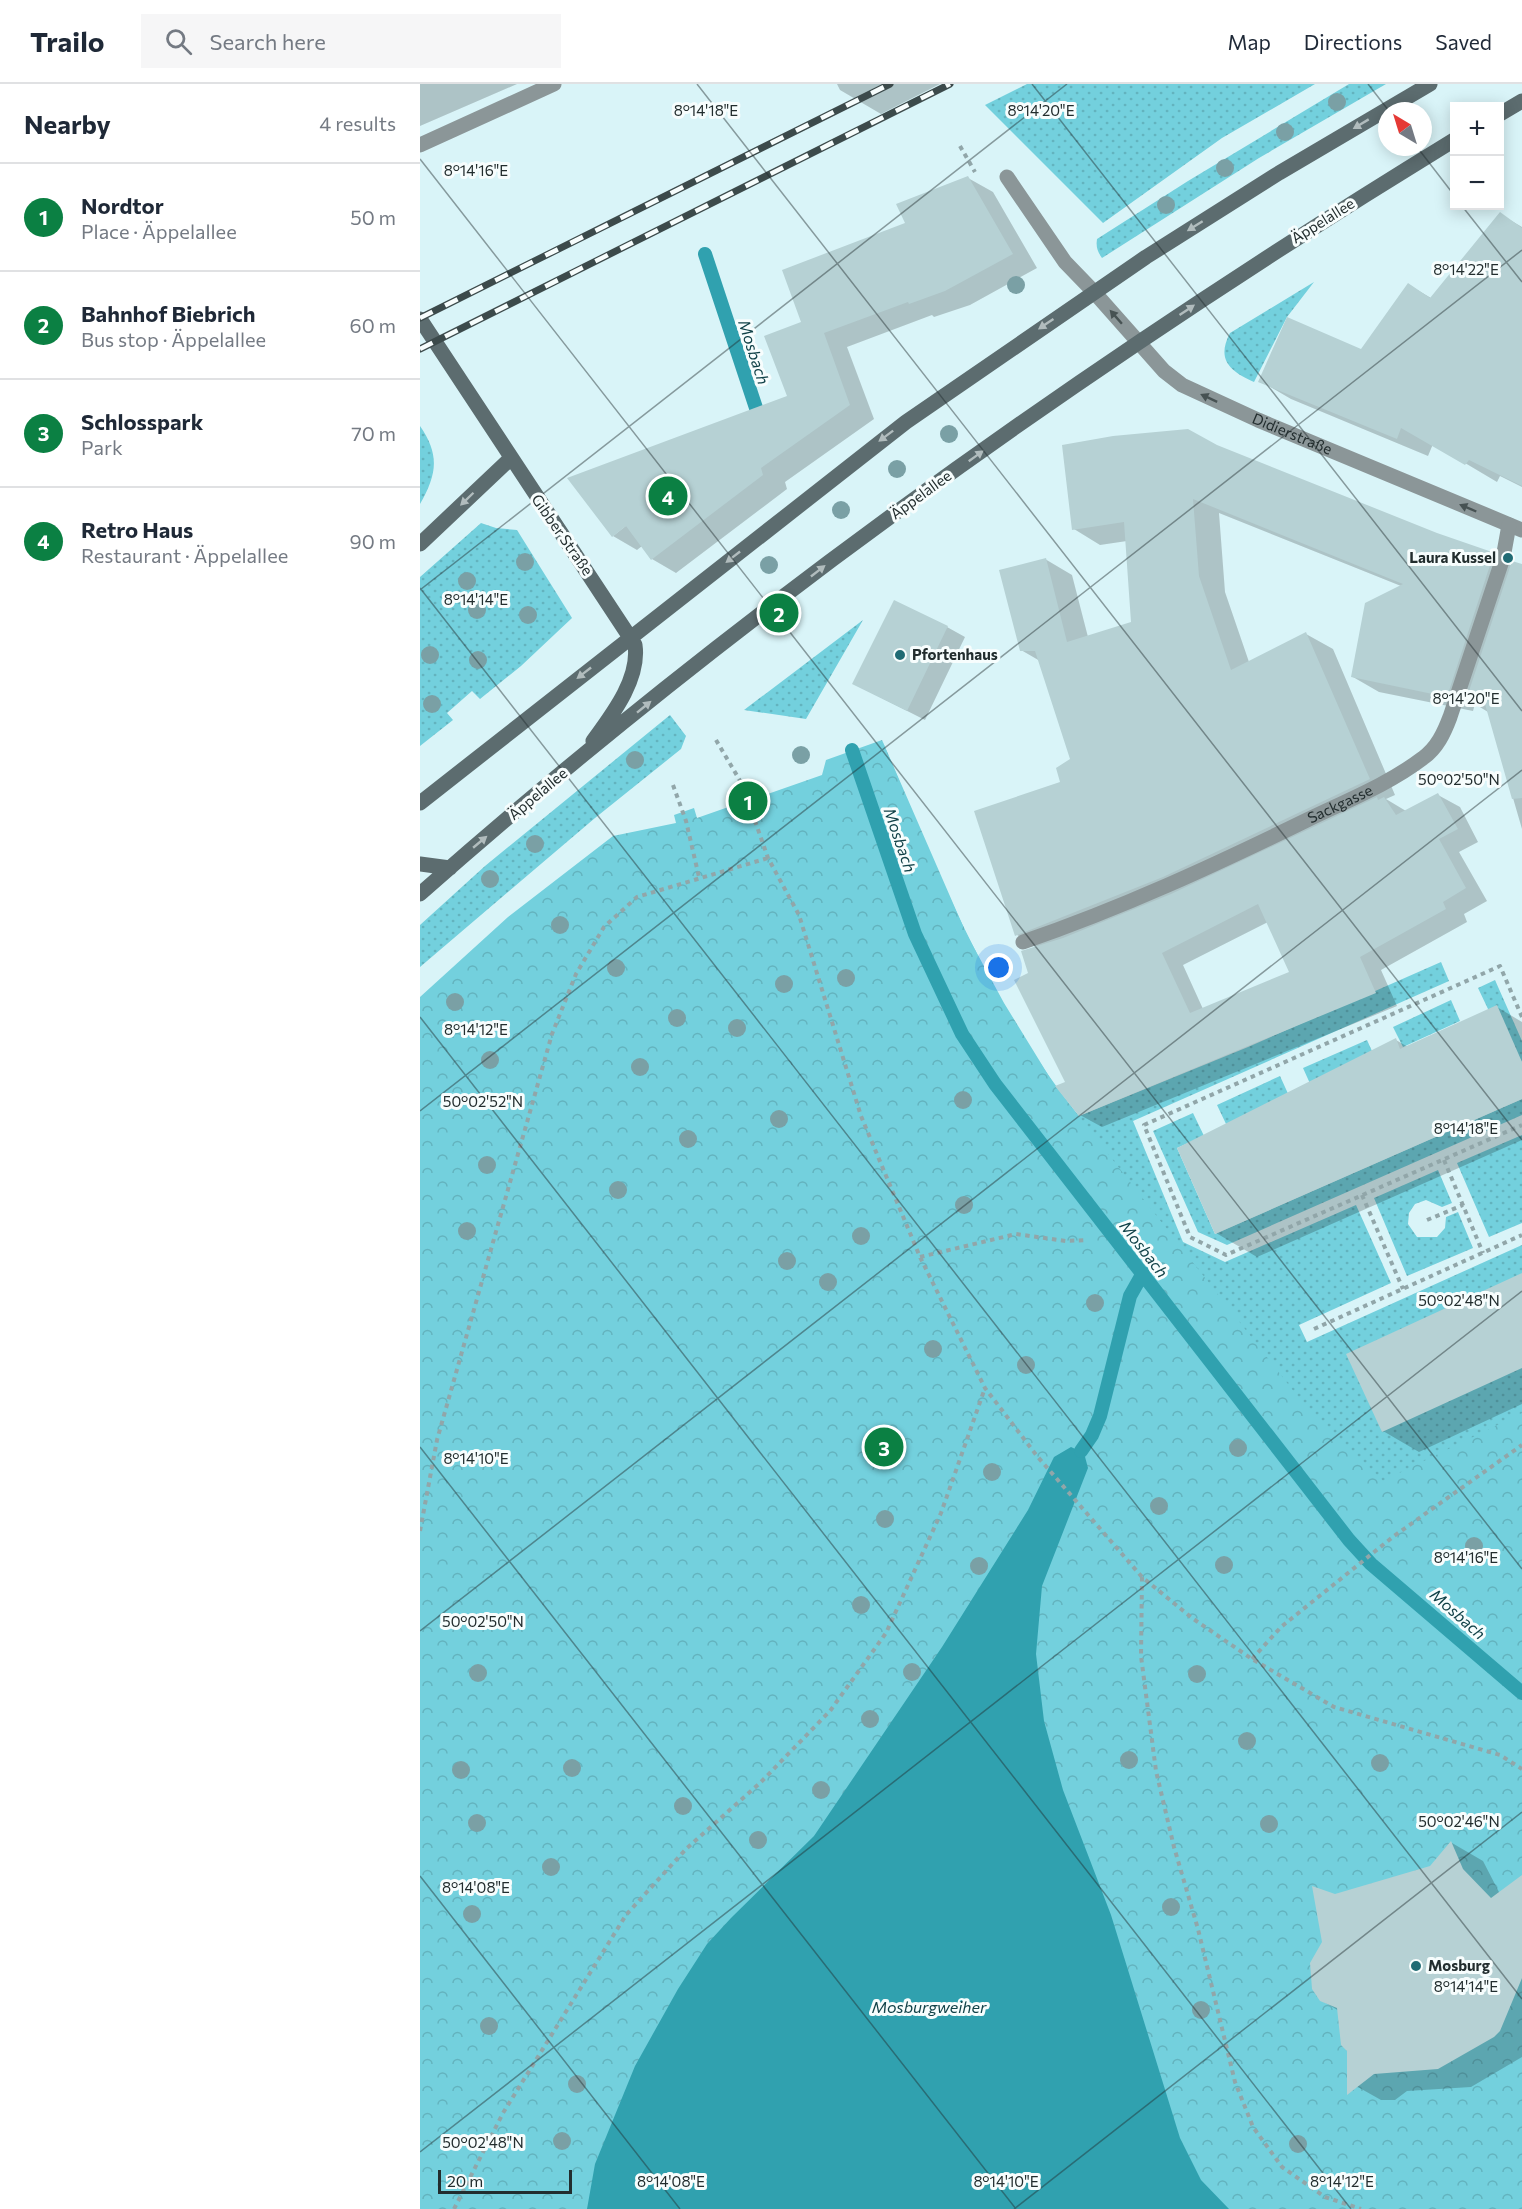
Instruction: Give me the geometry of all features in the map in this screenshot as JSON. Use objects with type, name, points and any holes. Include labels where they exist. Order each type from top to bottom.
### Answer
[{"type":"main road","points":[[420,803],[906,422],[1095,292],[1279,173],[1430,84]]},
{"type":"main road","points":[[1504,112],[1522,101]]},
{"type":"main road","name":"Äppelallee","points":[[420,894],[582,757],[850,546],[1138,342],[1305,232],[1450,143]]},
{"type":"main road","name":"Gibber Straße","points":[[420,319],[510,459],[630,637],[637,658],[632,674],[607,723],[582,757]]},
{"type":"main road","points":[[420,544],[510,459]]},
{"type":"main road","points":[[420,864],[450,868]]},
{"type":"street","points":[[420,145],[554,84]]},
{"type":"street","name":"Didierstraße","points":[[1007,177],[1065,262],[1095,292],[1164,371],[1182,385],[1258,420],[1516,527]]},
{"type":"street","name":"Sackgasse","points":[[1023,942],[1102,915],[1245,850],[1395,776],[1425,757],[1443,737],[1503,558],[1516,527]]},
{"type":"path","points":[[960,146],[978,176]]},
{"type":"path","points":[[716,740],[742,784],[768,858],[799,915],[861,1116],[920,1257],[985,1388],[1037,1456],[1142,1577],[1192,1618],[1251,1659],[1334,1707],[1500,1755],[1522,1768]]},
{"type":"path","points":[[673,785],[686,821],[699,878]]},
{"type":"path","points":[[420,1530],[437,1440],[552,1034],[576,974],[604,927],[637,897],[768,858]]},
{"type":"path","points":[[1522,1017],[1500,966],[1144,1125],[1190,1237],[1226,1255],[1522,1125]]},
{"type":"path","points":[[1444,1160],[1484,1253]]},
{"type":"path","points":[[1362,1195],[1403,1289]]},
{"type":"path","points":[[1427,1220],[1463,1205]]},
{"type":"path","points":[[920,1257],[1016,1234],[1065,1241],[1087,1240]]},
{"type":"path","points":[[1314,1329],[1522,1235]]},
{"type":"path","points":[[454,2209],[503,2113],[626,1915],[687,1848],[760,1783],[830,1712],[886,1633],[941,1513],[985,1388]]},
{"type":"path","points":[[1251,1659],[1281,1627],[1394,1536],[1522,1445]]},
{"type":"path","points":[[1142,1577],[1141,1656],[1156,1771],[1174,1847],[1198,1929],[1235,2082],[1253,2127],[1282,2167],[1325,2198],[1361,2209]]},
{"type":"green space","points":[[1027,84],[1315,84],[1222,138],[1103,223],[985,105]]},
{"type":"green space","points":[[1349,84],[1386,84],[1259,158],[1102,258],[1097,249],[1097,239]]},
{"type":"green space","points":[[1314,282],[1287,317],[1254,382],[1232,369],[1224,350],[1230,333]]},
{"type":"green space","points":[[420,426],[431,446],[434,465],[430,483],[420,504]]},
{"type":"green space","points":[[481,523],[496,528],[517,530],[572,618],[521,666],[480,699],[472,691],[447,713],[453,720],[420,746],[420,577]]},
{"type":"green space","points":[[863,620],[806,719],[744,710]]},
{"type":"green space","points":[[670,715],[686,736],[681,749],[595,818],[420,967],[420,925],[485,866]]},
{"type":"green space","points":[[882,740],[945,887],[992,983],[1018,1029],[1079,1116],[1248,1047],[1441,962],[1449,981],[1133,1121],[1183,1242],[1225,1262],[1356,1205],[1391,1283],[1299,1325],[1307,1342],[1522,1245],[1522,1429],[1382,1522],[1006,1069]]},
{"type":"green space","points":[[882,740],[966,933],[1004,1003],[1055,1086],[1302,1402],[1383,1481],[1522,1413],[1522,2209],[420,2209],[420,997],[508,917],[613,836],[676,823],[674,815],[694,808],[697,818],[737,804],[735,795],[755,788],[759,797],[822,775],[826,760]]},
{"type":"green space","points":[[1495,980],[1522,1041],[1522,1062],[1488,1009],[1478,988]]},
{"type":"green space","points":[[1451,1000],[1460,1021],[1403,1047],[1393,1027]]},
{"type":"green space","points":[[1367,1040],[1376,1060],[1312,1088],[1303,1068]]},
{"type":"green space","points":[[1280,1076],[1290,1098],[1227,1126],[1217,1105]]},
{"type":"green space","points":[[1522,1099],[1522,1115],[1227,1245],[1198,1232],[1153,1131],[1193,1113],[1204,1136],[1177,1148],[1215,1234]]},
{"type":"green space","points":[[1522,1135],[1522,1223],[1489,1237],[1457,1163]]},
{"type":"green space","points":[[1438,1170],[1452,1203],[1442,1207],[1426,1200],[1415,1204],[1409,1213],[1408,1224],[1417,1237],[1437,1237],[1445,1228],[1446,1217],[1458,1212],[1473,1248],[1407,1276],[1374,1198]]},
{"type":"water","name":"Mosburgweiher","points":[[1071,1447],[1084,1453],[1088,1468],[1042,1586],[1036,1654],[1044,1721],[1063,1790],[1111,1915],[1180,2138],[1201,2180],[1229,2209],[587,2209],[595,2164],[635,2066],[678,1989],[707,1944],[814,1836],[942,1647],[1028,1510],[1054,1457]]},
{"type":"building","points":[[968,176],[1013,254],[945,291],[824,333],[850,405],[761,468],[763,475],[651,560],[626,526],[612,537],[567,478],[787,396],[764,336],[801,322],[782,270],[905,223],[896,204]]},
{"type":"building","points":[[1500,212],[1522,228],[1522,486],[1469,460],[1465,465],[1401,428],[1397,439],[1258,382],[1287,317],[1361,349],[1408,283],[1430,298]]},
{"type":"building","points":[[1188,429],[1217,445],[1437,533],[1492,552],[1493,556],[1447,697],[1351,677],[1365,603],[1403,584],[1193,499],[1199,576],[1231,670],[1306,632],[1370,779],[1163,877],[1015,936],[974,811],[1060,782],[1056,768],[1070,759],[1035,651],[1020,651],[999,570],[1046,558],[1067,642],[1131,622],[1124,522],[1072,530],[1062,445],[1113,436]]},
{"type":"building","points":[[1512,561],[1522,564],[1522,798],[1512,799],[1485,704],[1466,700]]},
{"type":"building","name":"Pfortenhaus","points":[[894,600],[948,626],[907,711],[852,684]]},
{"type":"building","points":[[1438,793],[1458,829],[1439,839],[1466,888],[1443,902],[1446,909],[1360,957],[1376,993],[1079,1116],[1055,1086],[1065,1082],[1014,980],[1028,973],[1021,951],[1063,938],[1171,894],[1377,797],[1378,800],[1384,797],[1396,815]],"holes":[[[1258,904],[1289,972],[1190,1013],[1162,953]]]},
{"type":"building","points":[[1497,1005],[1522,1062],[1522,1099],[1215,1234],[1177,1148],[1396,1038],[1400,1049]]},
{"type":"building","points":[[1522,1273],[1522,1368],[1382,1432],[1346,1354]]},
{"type":"building","name":"Mosburg","points":[[1451,1841],[1463,1869],[1491,1898],[1522,1875],[1522,1978],[1500,2031],[1494,2037],[1438,2069],[1374,2074],[1347,2095],[1347,2051],[1341,2045],[1337,2008],[1320,2001],[1312,1989],[1310,1963],[1322,1942],[1312,1886],[1335,1894],[1430,1866]]},
{"type":"waterway","name":"Mosbach","points":[[705,254],[761,423]]},
{"type":"waterway","name":"Mosbach","points":[[852,750],[915,934],[962,1034],[995,1084],[1349,1540],[1371,1564],[1522,1693]]},
{"type":"waterway","points":[[1081,1451],[1092,1435],[1100,1416],[1130,1296],[1143,1273]]},
{"type":"railway","points":[[420,318],[890,84]]},
{"type":"railway","points":[[420,349],[950,84]]},
{"type":"place","name":"Retro Haus","points":[[668,496]]},
{"type":"place","name":"Laura Kussel","points":[[1508,558]]},
{"type":"place","name":"Bahnhof Biebrich","points":[[779,613]]},
{"type":"place","name":"Pfortenhaus","points":[[900,655]]},
{"type":"place","name":"Nordtor","points":[[748,801]]},
{"type":"place","name":"Schlosspark","points":[[884,1447]]},
{"type":"place","name":"Mosburg","points":[[1416,1966]]}]
